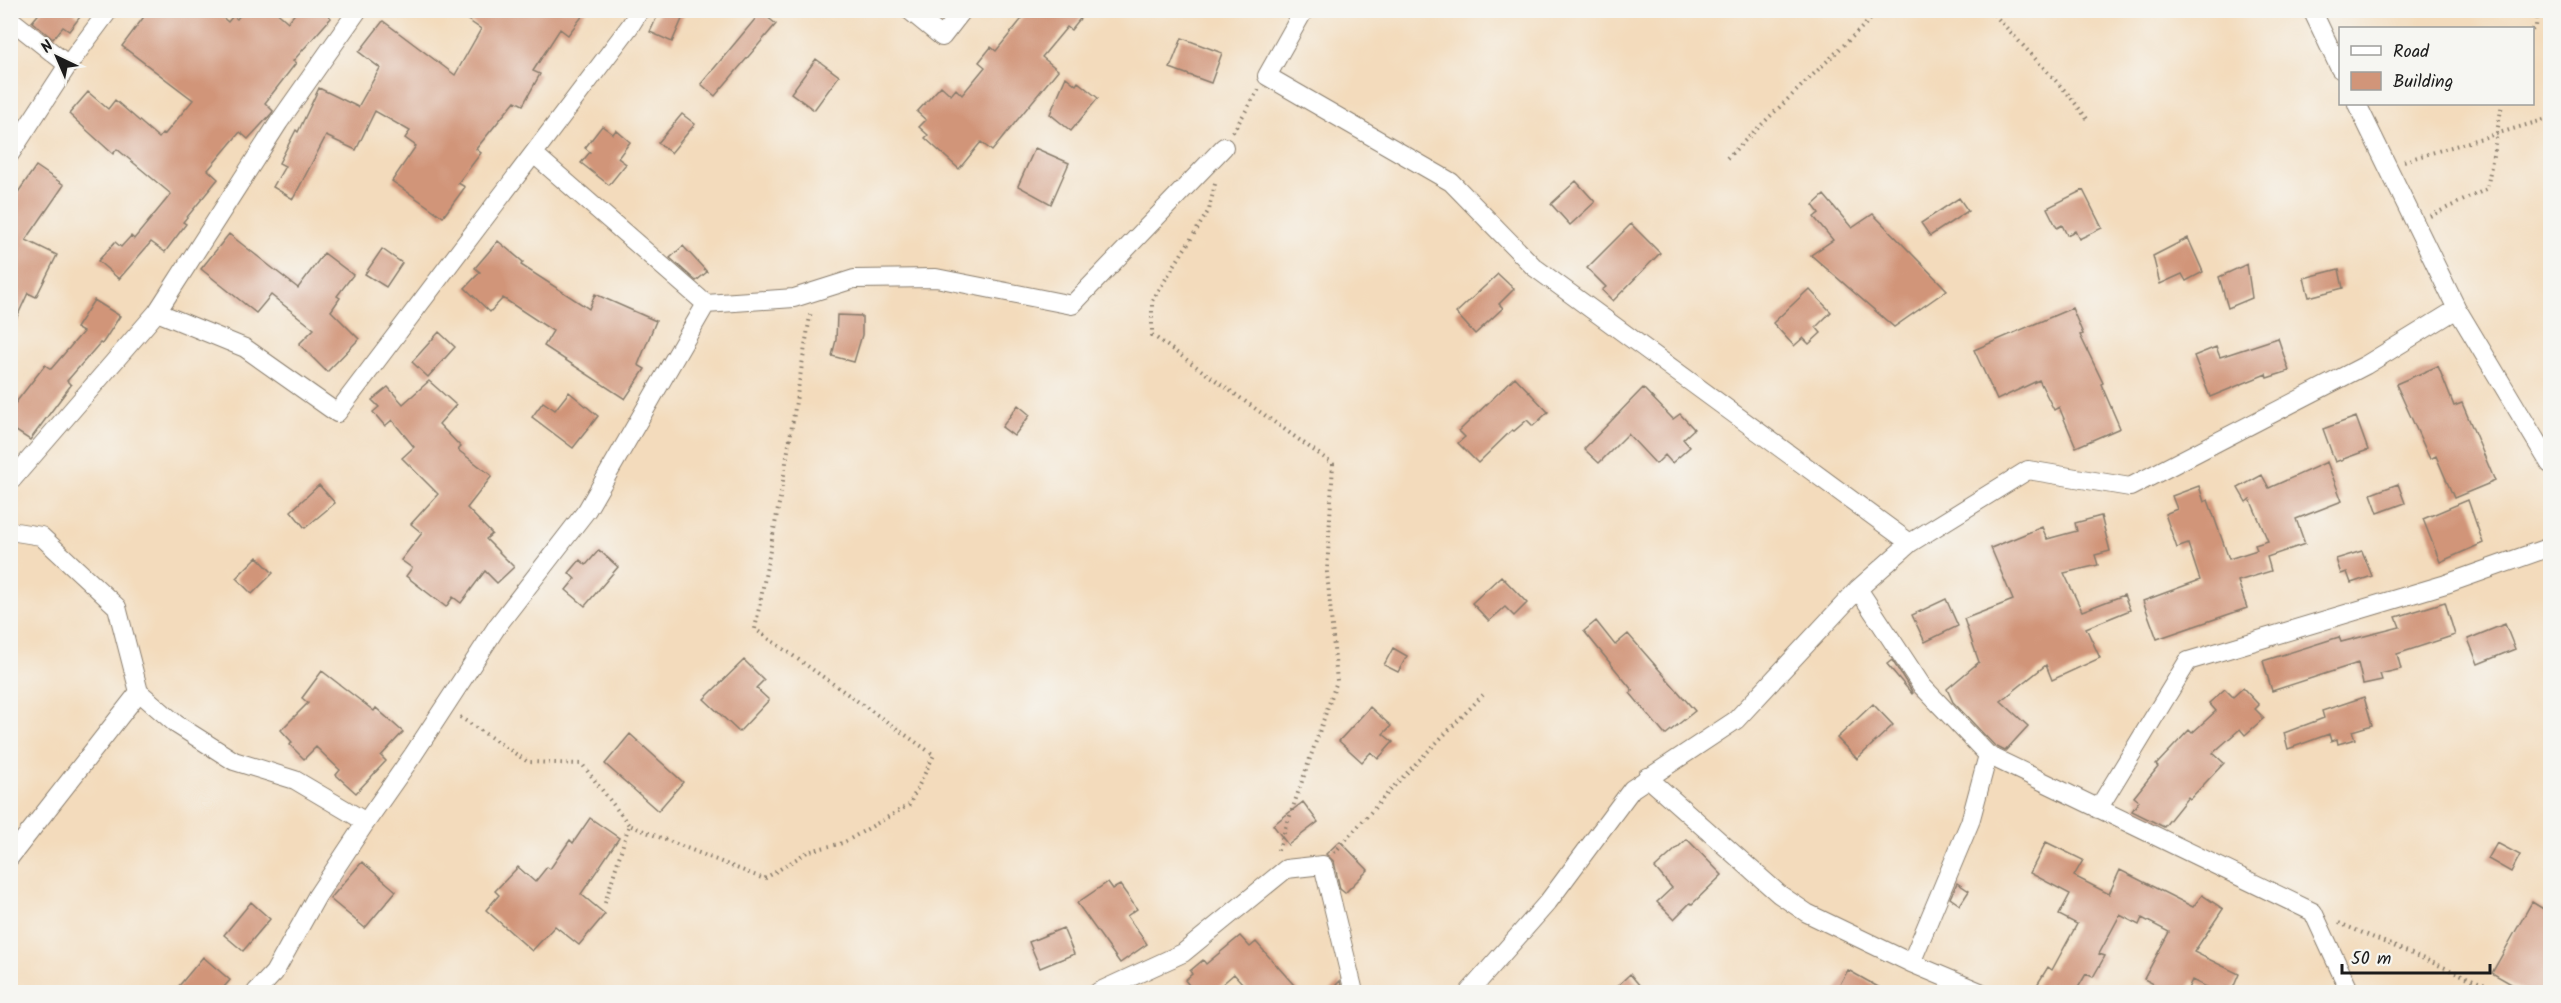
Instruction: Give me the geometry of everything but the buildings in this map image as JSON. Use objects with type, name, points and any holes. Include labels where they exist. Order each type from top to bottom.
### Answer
[{"type":"street","points":[[10,154],[68,65],[109,10]]},
{"type":"street","points":[[10,482],[157,312],[279,122],[358,10]]},
{"type":"street","points":[[157,312],[245,348],[337,413],[534,154],[640,10]]},
{"type":"street","points":[[909,10],[942,38],[963,10]]},
{"type":"street","points":[[1304,10],[1267,76],[1451,182],[1534,267],[1910,543]]},
{"type":"street","points":[[2312,10],[2339,67]]},
{"type":"street","points":[[10,19],[68,65]]},
{"type":"street","points":[[2357,105],[2457,309],[2550,464]]},
{"type":"street","points":[[534,154],[706,304],[794,298],[854,279],[936,278],[1072,305],[1224,147]]},
{"type":"street","points":[[256,993],[274,974],[318,896],[498,625],[587,510],[706,304]]},
{"type":"street","points":[[1469,993],[1548,902],[1632,789],[1736,720],[1858,590],[1910,543],[2028,470],[2130,487],[2366,366],[2457,309]]},
{"type":"street","points":[[10,531],[41,536],[117,607],[139,692],[176,724],[234,761],[295,780],[366,822]]},
{"type":"street","points":[[2098,809],[2188,661],[2446,584],[2550,547]]},
{"type":"street","points":[[1858,590],[1922,686],[1988,755],[2313,912],[2350,993]]},
{"type":"street","points":[[10,857],[139,692]]},
{"type":"street","points":[[1911,963],[1970,822],[1988,755]]},
{"type":"street","points":[[1647,777],[1779,894],[1807,913],[1980,993]]},
{"type":"street","points":[[1098,993],[1183,953],[1286,869],[1323,865],[1354,993]]},
{"type":"path","points":[[1727,158],[1880,10]]},
{"type":"path","points":[[1990,10],[2068,94],[2088,120]]},
{"type":"path","points":[[2534,28],[2538,10]]},
{"type":"path","points":[[1224,147],[1267,76]]},
{"type":"path","points":[[2415,223],[2487,189],[2502,105]]},
{"type":"path","points":[[2397,163],[2550,118]]},
{"type":"path","points":[[1216,178],[1209,210],[1152,301],[1152,335],[1333,464],[1327,572],[1337,681],[1275,858]]},
{"type":"path","points":[[444,707],[528,762],[582,764],[629,825],[764,879],[809,851],[843,843],[909,805],[934,755],[755,629],[781,493],[814,292]]},
{"type":"path","points":[[1323,865],[1397,783],[1483,695]]},
{"type":"path","points":[[605,903],[629,825]]},
{"type":"path","points":[[2313,912],[2502,993]]}]
